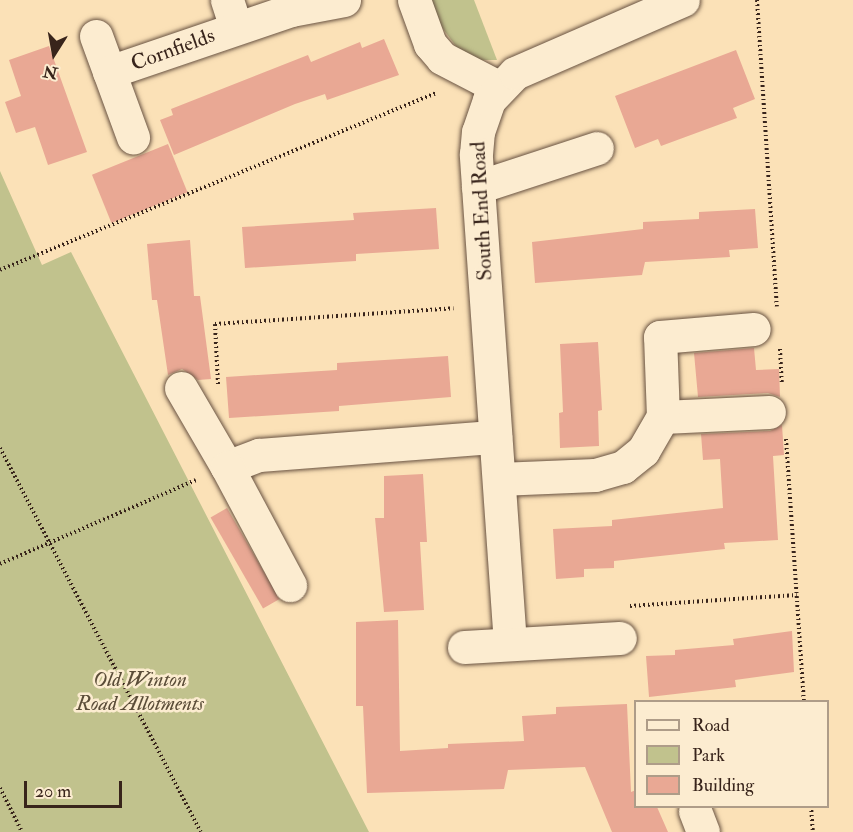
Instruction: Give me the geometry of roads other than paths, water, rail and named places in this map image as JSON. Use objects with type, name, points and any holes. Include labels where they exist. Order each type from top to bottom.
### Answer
[{"type":"street","name":"Cornfields","points":[[109,72],[231,14],[344,0]]},
{"type":"street","points":[[414,0],[430,44],[455,68],[487,82]]},
{"type":"street","name":"South End Road","points":[[510,644],[478,187],[478,132],[489,100],[487,82],[683,0]]},
{"type":"street","name":"Cornfields","points":[[96,36],[133,137]]},
{"type":"street","points":[[478,187],[597,148]]},
{"type":"street","points":[[498,479],[610,472],[643,451],[663,417],[660,337],[754,329]]},
{"type":"street","points":[[181,388],[227,467],[290,585]]},
{"type":"street","points":[[663,417],[769,412]]},
{"type":"street","points":[[227,467],[260,455],[495,436]]},
{"type":"street","points":[[464,647],[621,638]]},
{"type":"park label","name":"Old Winton Road Allotments","points":[[140,692]]}]
